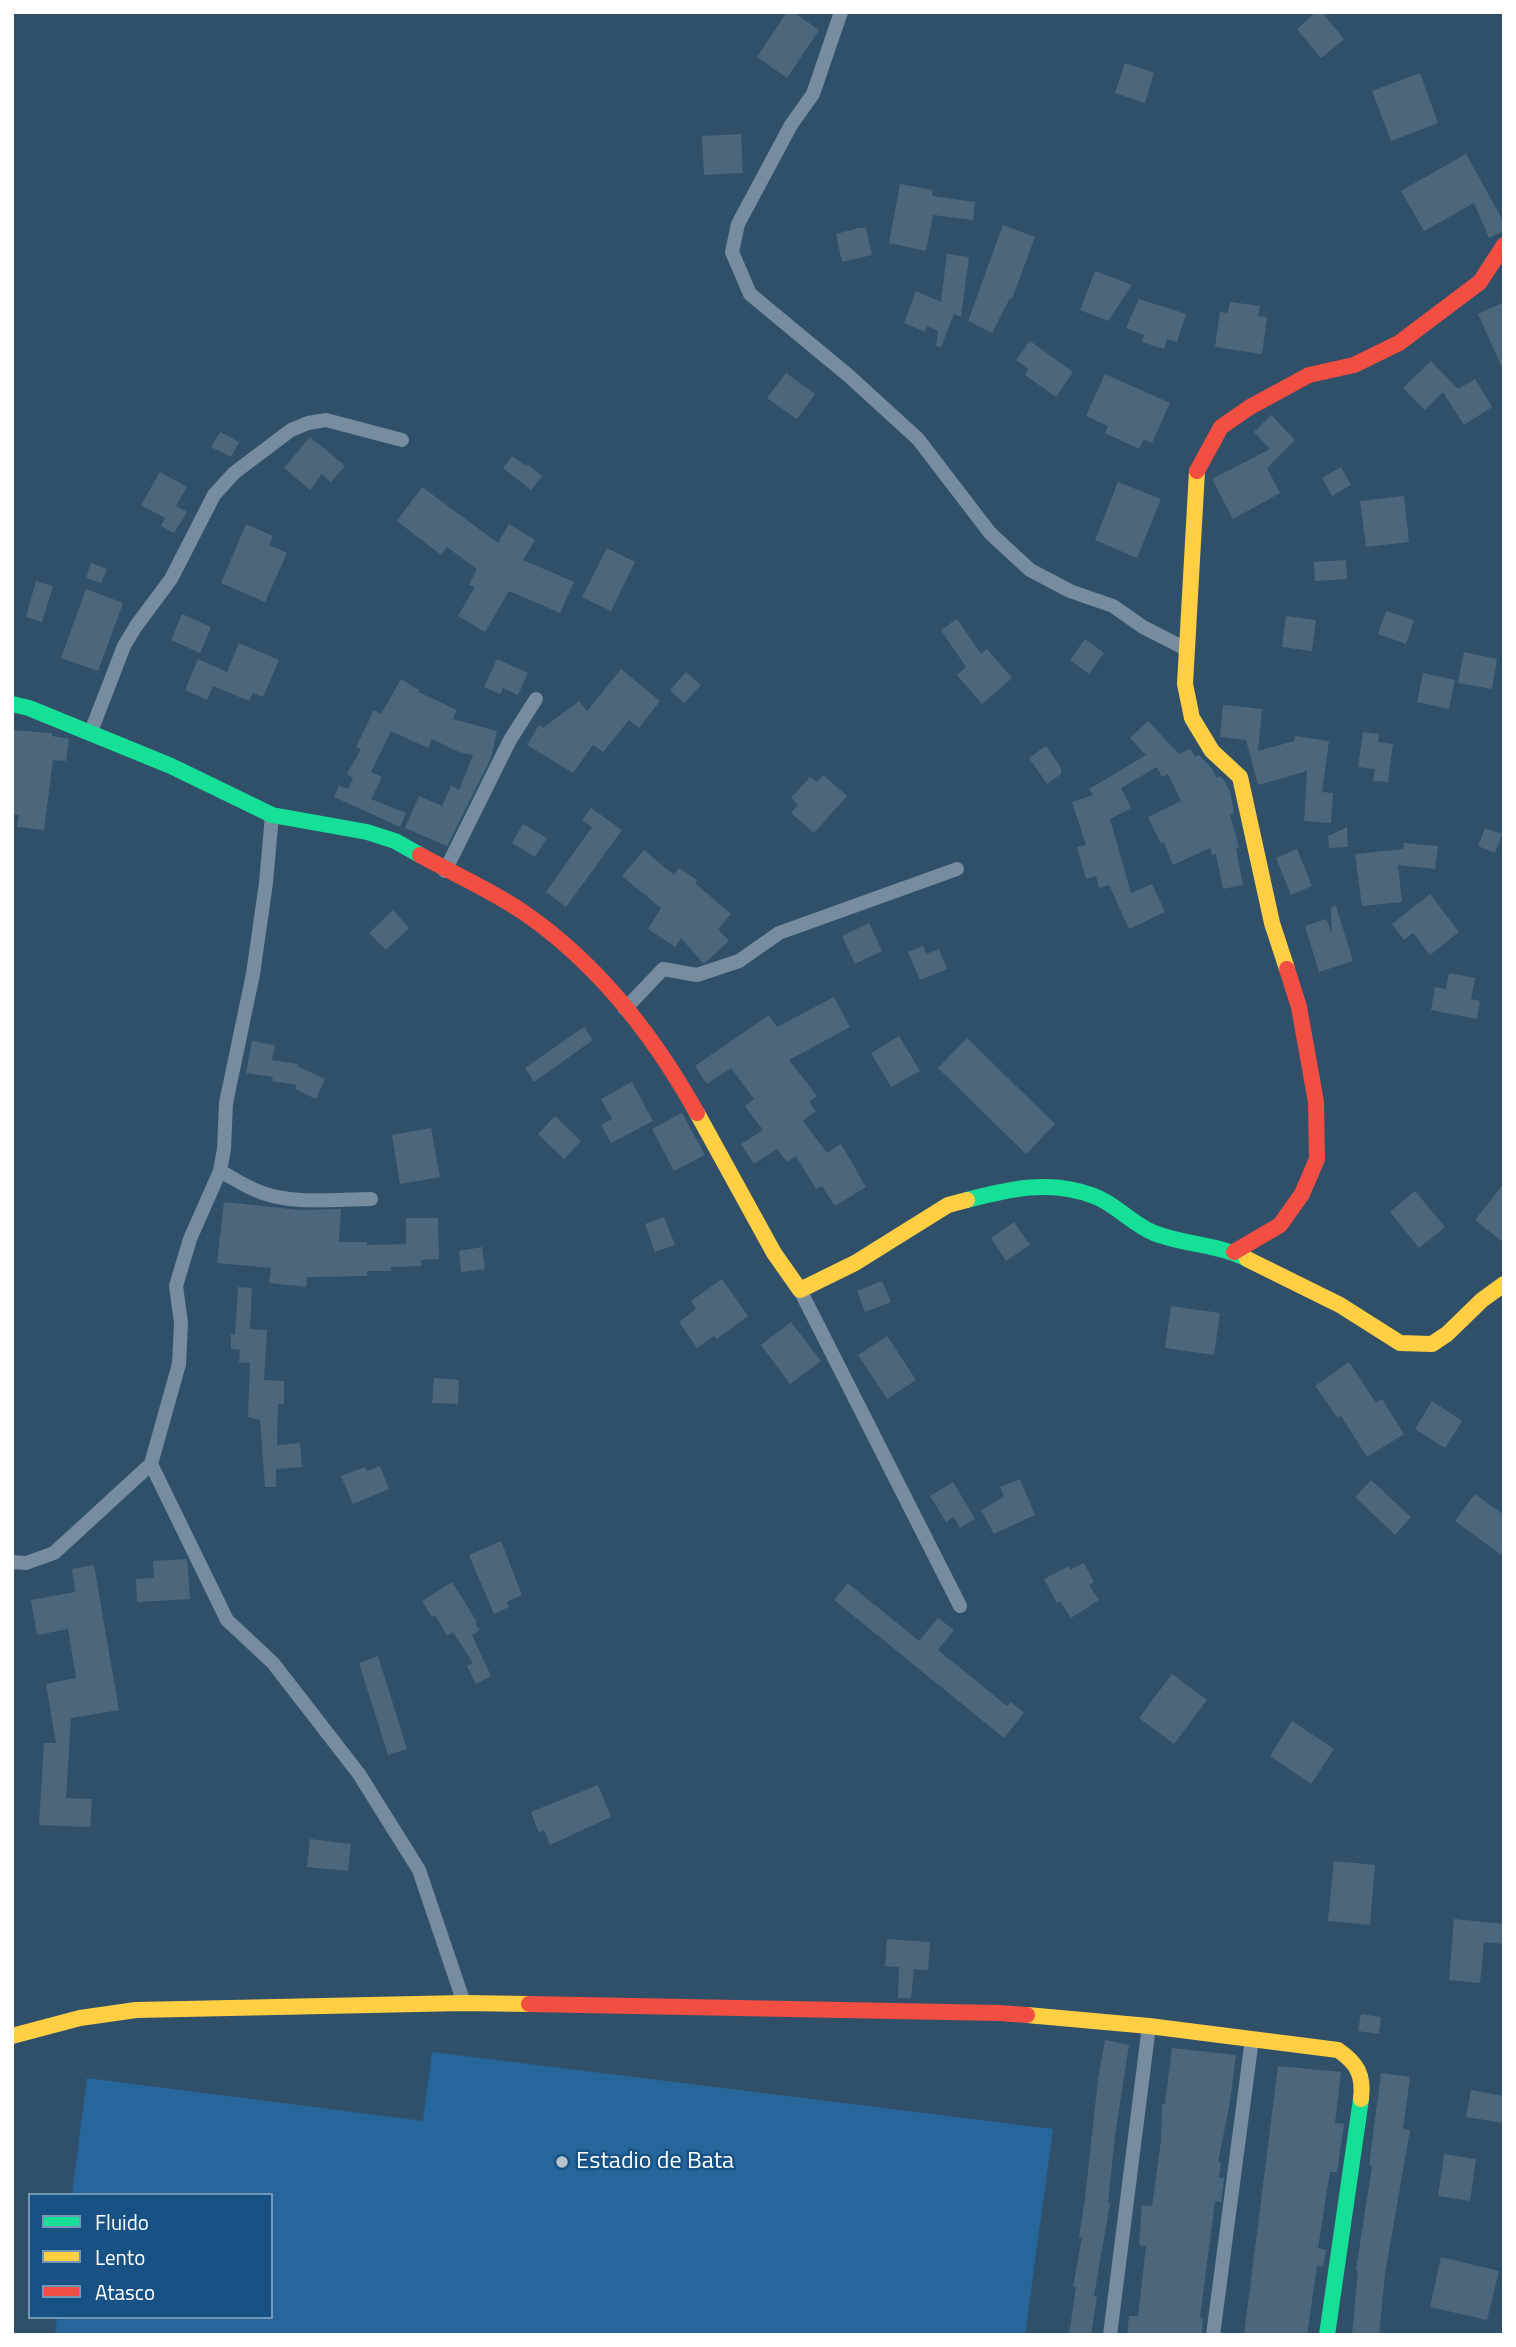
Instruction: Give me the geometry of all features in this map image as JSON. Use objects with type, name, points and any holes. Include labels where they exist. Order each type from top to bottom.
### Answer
[{"type":"street","points":[[841,12],[813,94],[791,125],[738,224],[732,252],[750,294],[849,376],[918,439],[990,533],[1030,570],[1070,591],[1113,606],[1143,627],[1188,649]]},
{"type":"street","points":[[1234,1252],[1280,1225],[1302,1194],[1317,1159],[1315,1101],[1299,1007],[1272,923],[1240,777],[1212,751],[1192,718],[1185,684],[1196,471],[1221,427],[1250,407],[1309,375],[1354,365],[1399,343],[1480,282],[1504,246]]},
{"type":"street","points":[[90,734],[124,646],[171,579],[214,495],[234,473],[290,430],[308,423],[326,420],[402,440]]},
{"type":"street","points":[[445,870],[510,740],[536,699]]},
{"type":"street","points":[[12,704],[29,708],[171,766],[272,815],[383,836],[396,841],[522,911],[572,948],[646,1032],[691,1103],[774,1253],[800,1290],[960,1605]]},
{"type":"street","points":[[12,1562],[26,1563],[54,1553],[151,1464],[179,1364],[181,1323],[176,1286],[190,1239],[220,1171],[226,1103],[253,974],[266,883],[272,815]]},
{"type":"street","points":[[625,1009],[663,970],[696,975],[738,961],[779,933],[957,869]]},
{"type":"street","points":[[220,1171],[261,1192],[287,1198],[371,1199]]},
{"type":"street","points":[[800,1290],[855,1263],[948,1205],[1013,1188],[1051,1186],[1095,1196],[1151,1232],[1182,1242],[1234,1252],[1340,1305],[1400,1343],[1432,1345],[1504,1284]]},
{"type":"street","points":[[151,1464],[227,1620],[273,1663],[359,1774],[419,1870],[464,2003]]},
{"type":"street","points":[[12,2036],[80,2018],[136,2010],[464,2003],[999,2013],[1149,2026],[1338,2050],[1354,2061],[1363,2085],[1328,2335]]},
{"type":"street","points":[[1110,2335],[1149,2026]]},
{"type":"street","points":[[1213,2335],[1252,2039]]},
{"type":"shaded area","name":"Estadio de Bata","points":[[432,2052],[1053,2129],[1025,2335],[55,2335],[57,2319],[273,2319],[273,2193],[72,2193],[87,2078],[423,2121]]},
{"type":"building","points":[[787,12],[793,12],[819,30],[787,78],[757,57]]},
{"type":"building","points":[[1316,12],[1322,12],[1344,39],[1321,58],[1297,29]]},
{"type":"building","points":[[1125,63],[1154,73],[1145,103],[1115,93]]},
{"type":"building","points":[[1420,73],[1438,123],[1391,141],[1372,91]]},
{"type":"building","points":[[741,134],[743,173],[704,175],[702,136]]},
{"type":"building","points":[[1466,154],[1501,217],[1504,231],[1489,238],[1474,203],[1424,231],[1401,191]]},
{"type":"building","points":[[900,184],[933,190],[932,196],[975,202],[973,220],[933,215],[926,251],[889,243]]},
{"type":"building","points":[[1003,225],[1035,237],[1012,299],[1010,298],[992,333],[968,321]]},
{"type":"building","points":[[866,228],[872,255],[842,262],[836,234]]},
{"type":"building","points":[[947,254],[969,257],[961,317],[954,314],[941,347],[936,346],[938,331],[927,326],[925,332],[904,323],[916,291],[941,302]]},
{"type":"building","points":[[1095,271],[1132,285],[1108,321],[1080,310]]},
{"type":"building","points":[[1139,299],[1186,314],[1177,342],[1167,339],[1164,349],[1142,342],[1144,335],[1126,328]]},
{"type":"building","points":[[1230,302],[1260,306],[1258,316],[1267,317],[1262,354],[1215,347],[1220,312],[1228,313]]},
{"type":"building","points":[[1504,302],[1504,372],[1478,314]]},
{"type":"building","points":[[1030,341],[1073,372],[1056,397],[1025,375],[1028,369],[1016,360]]},
{"type":"building","points":[[1431,361],[1458,389],[1475,379],[1492,407],[1464,425],[1443,392],[1425,410],[1403,388]]},
{"type":"building","points":[[786,373],[815,394],[797,419],[767,398]]},
{"type":"building","points":[[1105,374],[1170,403],[1152,443],[1144,439],[1139,449],[1105,433],[1108,426],[1086,416]]},
{"type":"building","points":[[1271,415],[1295,440],[1267,468],[1280,493],[1233,519],[1212,479],[1270,449],[1254,432]]},
{"type":"building","points":[[220,432],[239,442],[231,457],[211,447]]},
{"type":"building","points":[[310,437],[345,466],[331,482],[322,474],[310,490],[284,468]]},
{"type":"building","points":[[512,456],[542,476],[531,490],[503,468]]},
{"type":"building","points":[[1341,467],[1351,485],[1332,496],[1322,478]]},
{"type":"building","points":[[160,472],[187,487],[176,506],[187,512],[174,533],[161,526],[165,518],[141,505]]},
{"type":"building","points":[[1118,482],[1161,499],[1137,558],[1095,540]]},
{"type":"building","points":[[422,487],[498,543],[509,524],[535,540],[523,560],[574,582],[560,613],[509,591],[485,632],[458,616],[475,587],[469,585],[477,569],[447,547],[441,555],[397,521]]},
{"type":"building","points":[[1404,496],[1409,542],[1366,547],[1360,501]]},
{"type":"building","points":[[246,524],[273,536],[269,545],[287,553],[265,602],[221,583]]},
{"type":"building","points":[[607,548],[635,562],[611,611],[582,597]]},
{"type":"building","points":[[1346,560],[1347,579],[1315,581],[1314,562]]},
{"type":"building","points":[[91,563],[107,569],[101,583],[86,578]]},
{"type":"building","points":[[36,581],[53,586],[42,622],[26,617]]},
{"type":"building","points":[[86,589],[123,603],[98,671],[61,658]]},
{"type":"building","points":[[1386,611],[1414,620],[1406,644],[1378,634]]},
{"type":"building","points":[[182,614],[211,627],[200,653],[171,640]]},
{"type":"building","points":[[1286,616],[1316,620],[1312,651],[1282,647]]},
{"type":"building","points":[[957,619],[981,654],[987,649],[1012,678],[982,704],[957,675],[966,667],[941,630]]},
{"type":"building","points":[[1085,639],[1104,653],[1089,674],[1070,660]]},
{"type":"building","points":[[239,643],[279,660],[263,697],[253,693],[249,701],[213,686],[207,700],[185,690],[198,659],[227,672]]},
{"type":"building","points":[[1464,652],[1497,659],[1492,689],[1458,683]]},
{"type":"building","points":[[497,659],[528,673],[518,695],[503,688],[500,694],[484,687]]},
{"type":"building","points":[[621,669],[660,701],[639,728],[629,720],[603,752],[593,745],[573,773],[527,745],[539,725],[543,728],[579,701],[587,711]]},
{"type":"building","points":[[686,672],[701,685],[684,703],[670,690]]},
{"type":"building","points":[[1423,673],[1455,680],[1449,709],[1417,702]]},
{"type":"building","points":[[401,679],[419,690],[418,692],[457,710],[453,719],[497,731],[491,758],[447,846],[405,828],[419,796],[442,806],[451,786],[459,790],[473,755],[459,752],[432,739],[428,748],[391,731],[371,772],[382,777],[371,799],[406,813],[400,827],[334,797],[339,786],[348,789],[353,778],[347,774],[361,749],[356,747],[374,710],[381,714]]},
{"type":"building","points":[[1223,705],[1262,709],[1258,751],[1294,741],[1295,736],[1329,741],[1322,792],[1333,793],[1331,823],[1304,821],[1307,771],[1258,785],[1246,740],[1220,737]]},
{"type":"building","points":[[1148,721],[1179,754],[1190,749],[1195,757],[1199,755],[1213,770],[1217,778],[1220,776],[1224,780],[1230,792],[1234,813],[1230,815],[1239,847],[1236,848],[1243,885],[1223,889],[1216,854],[1212,855],[1210,848],[1173,865],[1164,842],[1161,844],[1148,817],[1181,801],[1168,774],[1162,777],[1157,767],[1121,788],[1131,808],[1110,819],[1131,893],[1152,884],[1165,912],[1129,929],[1109,885],[1099,888],[1096,876],[1086,879],[1077,847],[1086,845],[1072,802],[1093,795],[1089,789],[1146,755],[1130,738]]},
{"type":"building","points":[[12,730],[52,733],[52,736],[69,739],[66,761],[53,760],[44,830],[17,827],[19,815],[12,814]]},
{"type":"building","points":[[1363,732],[1379,734],[1378,742],[1393,744],[1388,782],[1373,781],[1375,769],[1358,767]]},
{"type":"building","points":[[1046,746],[1061,768],[1061,774],[1047,784],[1029,758]]},
{"type":"building","points":[[823,775],[847,796],[814,833],[791,813],[798,805],[791,798],[810,777],[817,782]]},
{"type":"building","points":[[591,808],[622,830],[566,907],[546,892],[592,827],[582,820]]},
{"type":"building","points":[[523,824],[547,838],[535,857],[512,843]]},
{"type":"building","points":[[1347,827],[1348,847],[1329,848],[1328,836]]},
{"type":"building","points":[[1485,828],[1502,834],[1495,853],[1478,846]]},
{"type":"building","points":[[1404,843],[1438,846],[1435,869],[1398,865],[1402,902],[1362,906],[1355,854],[1403,849]]},
{"type":"building","points":[[1297,849],[1312,886],[1291,895],[1276,858]]},
{"type":"building","points":[[644,850],[674,875],[679,868],[697,880],[695,883],[731,914],[718,929],[729,941],[706,962],[703,963],[681,938],[675,947],[648,929],[661,908],[622,876]]},
{"type":"building","points":[[1430,894],[1459,932],[1430,955],[1413,933],[1404,940],[1392,924]]},
{"type":"building","points":[[1336,906],[1353,961],[1319,972],[1305,926],[1326,919],[1332,933],[1331,907]]},
{"type":"building","points":[[393,910],[409,928],[386,950],[369,933]]},
{"type":"building","points":[[869,923],[882,951],[855,964],[842,936]]},
{"type":"building","points":[[923,946],[926,954],[939,949],[947,969],[920,980],[908,952]]},
{"type":"building","points":[[1449,973],[1475,978],[1471,999],[1480,1001],[1477,1019],[1431,1010],[1435,987],[1446,989]]},
{"type":"building","points":[[834,997],[850,1027],[789,1060],[817,1096],[809,1102],[816,1111],[803,1121],[827,1153],[841,1144],[866,1187],[835,1206],[822,1186],[816,1189],[796,1156],[787,1162],[777,1149],[754,1164],[741,1144],[763,1130],[745,1106],[754,1099],[731,1068],[707,1084],[695,1066],[769,1015],[777,1027]]},
{"type":"building","points":[[584,1027],[593,1040],[534,1082],[525,1068]]},
{"type":"building","points":[[899,1036],[920,1071],[891,1087],[871,1053]]},
{"type":"building","points":[[967,1038],[1055,1124],[1026,1154],[938,1068]]},
{"type":"building","points":[[252,1041],[275,1045],[272,1060],[298,1064],[297,1066],[325,1079],[316,1099],[295,1089],[297,1085],[272,1081],[273,1077],[246,1073]]},
{"type":"building","points":[[632,1082],[653,1121],[611,1143],[601,1125],[612,1119],[601,1099]]},
{"type":"building","points":[[682,1113],[705,1155],[674,1171],[652,1129]]},
{"type":"building","points":[[555,1116],[581,1141],[564,1159],[538,1134]]},
{"type":"building","points":[[431,1128],[440,1177],[400,1184],[392,1135]]},
{"type":"building","points":[[1504,1183],[1504,1243],[1475,1220]]},
{"type":"building","points":[[1415,1191],[1445,1227],[1419,1248],[1390,1212]]},
{"type":"building","points":[[224,1202],[300,1210],[341,1209],[339,1242],[367,1242],[367,1245],[406,1244],[406,1218],[438,1218],[439,1259],[421,1260],[421,1266],[391,1267],[391,1271],[367,1271],[367,1276],[307,1277],[306,1287],[269,1283],[271,1268],[217,1263]]},
{"type":"building","points":[[664,1217],[675,1245],[655,1252],[645,1224]]},
{"type":"building","points":[[1014,1222],[1030,1245],[1006,1261],[991,1238]]},
{"type":"building","points":[[482,1247],[485,1269],[461,1272],[459,1251]]},
{"type":"building","points":[[722,1279],[748,1316],[717,1339],[714,1336],[697,1348],[679,1322],[696,1309],[691,1301]]},
{"type":"building","points":[[882,1281],[891,1302],[865,1312],[857,1291]]},
{"type":"building","points":[[238,1287],[252,1288],[250,1329],[267,1330],[264,1380],[284,1381],[284,1404],[278,1404],[277,1445],[300,1443],[302,1467],[276,1469],[276,1487],[265,1487],[260,1420],[248,1417],[250,1363],[239,1362],[240,1350],[231,1349],[231,1334],[235,1334]]},
{"type":"building","points":[[1171,1306],[1220,1313],[1214,1355],[1165,1348]]},
{"type":"building","points":[[791,1322],[821,1361],[790,1384],[761,1345]]},
{"type":"building","points":[[887,1336],[916,1380],[887,1399],[858,1355]]},
{"type":"building","points":[[1349,1362],[1376,1403],[1382,1399],[1404,1434],[1367,1457],[1341,1416],[1338,1418],[1315,1386]]},
{"type":"building","points":[[434,1378],[459,1380],[458,1404],[432,1403]]},
{"type":"building","points":[[1432,1401],[1462,1421],[1445,1448],[1415,1429]]},
{"type":"building","points":[[380,1466],[389,1489],[353,1504],[341,1476],[365,1467],[367,1471]]},
{"type":"building","points":[[1020,1479],[1035,1515],[994,1534],[981,1510],[1004,1497],[1000,1487]]},
{"type":"building","points":[[1371,1480],[1411,1517],[1395,1535],[1355,1497]]},
{"type":"building","points":[[953,1482],[975,1519],[960,1528],[954,1517],[946,1522],[930,1496]]},
{"type":"building","points":[[1475,1494],[1504,1515],[1504,1557],[1455,1521]]},
{"type":"building","points":[[501,1541],[522,1595],[507,1602],[509,1607],[494,1614],[469,1555]]},
{"type":"building","points":[[187,1559],[190,1599],[137,1602],[136,1579],[154,1578],[153,1561]]},
{"type":"building","points":[[1084,1563],[1094,1582],[1089,1585],[1099,1600],[1071,1618],[1060,1601],[1057,1603],[1044,1579],[1069,1566],[1070,1570]]},
{"type":"building","points":[[94,1565],[119,1710],[71,1718],[66,1798],[92,1799],[90,1827],[39,1825],[44,1743],[56,1743],[46,1684],[76,1678],[68,1629],[37,1635],[31,1600],[75,1592],[72,1569]]},
{"type":"building","points":[[452,1582],[477,1622],[475,1623],[480,1630],[472,1635],[491,1676],[476,1684],[467,1666],[473,1663],[453,1632],[447,1636],[435,1615],[432,1617],[422,1601]]},
{"type":"building","points":[[848,1583],[919,1641],[938,1618],[954,1630],[938,1650],[1007,1706],[1011,1702],[1024,1713],[1004,1738],[834,1600]]},
{"type":"building","points":[[378,1656],[407,1749],[388,1755],[359,1663]]},
{"type":"building","points":[[1172,1674],[1207,1700],[1174,1744],[1139,1718]]},
{"type":"building","points":[[1292,1721],[1334,1749],[1311,1784],[1270,1756]]},
{"type":"building","points":[[598,1785],[611,1817],[550,1845],[544,1830],[539,1833],[531,1812]]},
{"type":"building","points":[[310,1839],[351,1844],[348,1871],[307,1867]]},
{"type":"building","points":[[1334,1861],[1375,1865],[1370,1925],[1328,1921]]},
{"type":"building","points":[[1454,1919],[1504,1924],[1504,1944],[1484,1942],[1480,1983],[1449,1980]]},
{"type":"building","points":[[887,1939],[930,1942],[928,1970],[914,1969],[911,1998],[898,1998],[899,1967],[885,1966]]},
{"type":"building","points":[[1361,2014],[1381,2017],[1379,2034],[1358,2031]]},
{"type":"building","points":[[1105,2040],[1129,2045],[1115,2136],[1110,2203],[1094,2296],[1097,2297],[1091,2335],[1069,2335],[1098,2079]]},
{"type":"building","points":[[1172,2048],[1236,2055],[1218,2162],[1221,2162],[1219,2178],[1224,2178],[1221,2202],[1215,2201],[1200,2318],[1203,2318],[1202,2335],[1127,2335],[1129,2316],[1138,2316],[1146,2246],[1139,2245],[1142,2205],[1152,2206],[1161,2140],[1162,2104],[1165,2104]]},
{"type":"building","points":[[1278,2066],[1341,2072],[1335,2123],[1344,2124],[1337,2172],[1330,2172],[1318,2248],[1326,2250],[1323,2267],[1317,2266],[1307,2335],[1244,2335]]},
{"type":"building","points":[[1381,2073],[1410,2077],[1403,2129],[1410,2130],[1385,2274],[1379,2335],[1352,2335],[1356,2270],[1372,2166],[1369,2166]]},
{"type":"building","points":[[1471,2090],[1504,2096],[1504,2123],[1466,2117]]},
{"type":"building","points":[[1444,2154],[1476,2159],[1470,2201],[1438,2196]]},
{"type":"building","points":[[1441,2257],[1499,2271],[1487,2320],[1430,2307]]},
{"type":"traffic: fast","points":[[12,704],[29,708],[171,766],[272,815],[367,832],[395,841],[420,855]]},
{"type":"traffic: fast","points":[[967,1200],[1030,1188],[1078,1191],[1102,1200],[1154,1233],[1224,1250],[1247,1259]]},
{"type":"traffic: fast","points":[[1327,2335],[1361,2099]]},
{"type":"traffic: slow","points":[[1197,471],[1185,684],[1192,718],[1212,751],[1240,777],[1272,923],[1287,969]]},
{"type":"traffic: slow","points":[[697,1113],[774,1253],[800,1290],[855,1263],[948,1205],[967,1200]]},
{"type":"traffic: slow","points":[[1247,1259],[1340,1305],[1400,1343],[1432,1344],[1504,1284]]},
{"type":"traffic: slow","points":[[12,2036],[80,2018],[136,2010],[529,2004]]},
{"type":"traffic: slow","points":[[1027,2015],[1149,2026],[1338,2050],[1358,2070],[1361,2099]]},
{"type":"traffic: jam","points":[[1197,471],[1221,427],[1250,407],[1309,375],[1354,365],[1399,343],[1480,282],[1504,245]]},
{"type":"traffic: jam","points":[[420,855],[511,904],[575,954],[599,977],[642,1029],[697,1113]]},
{"type":"traffic: jam","points":[[1234,1252],[1280,1225],[1302,1194],[1317,1159],[1316,1102],[1299,1007],[1287,969]]},
{"type":"traffic: jam","points":[[529,2004],[1027,2015]]},
{"type":"place","name":"Estadio de Bata","points":[[562,2162]]}]
